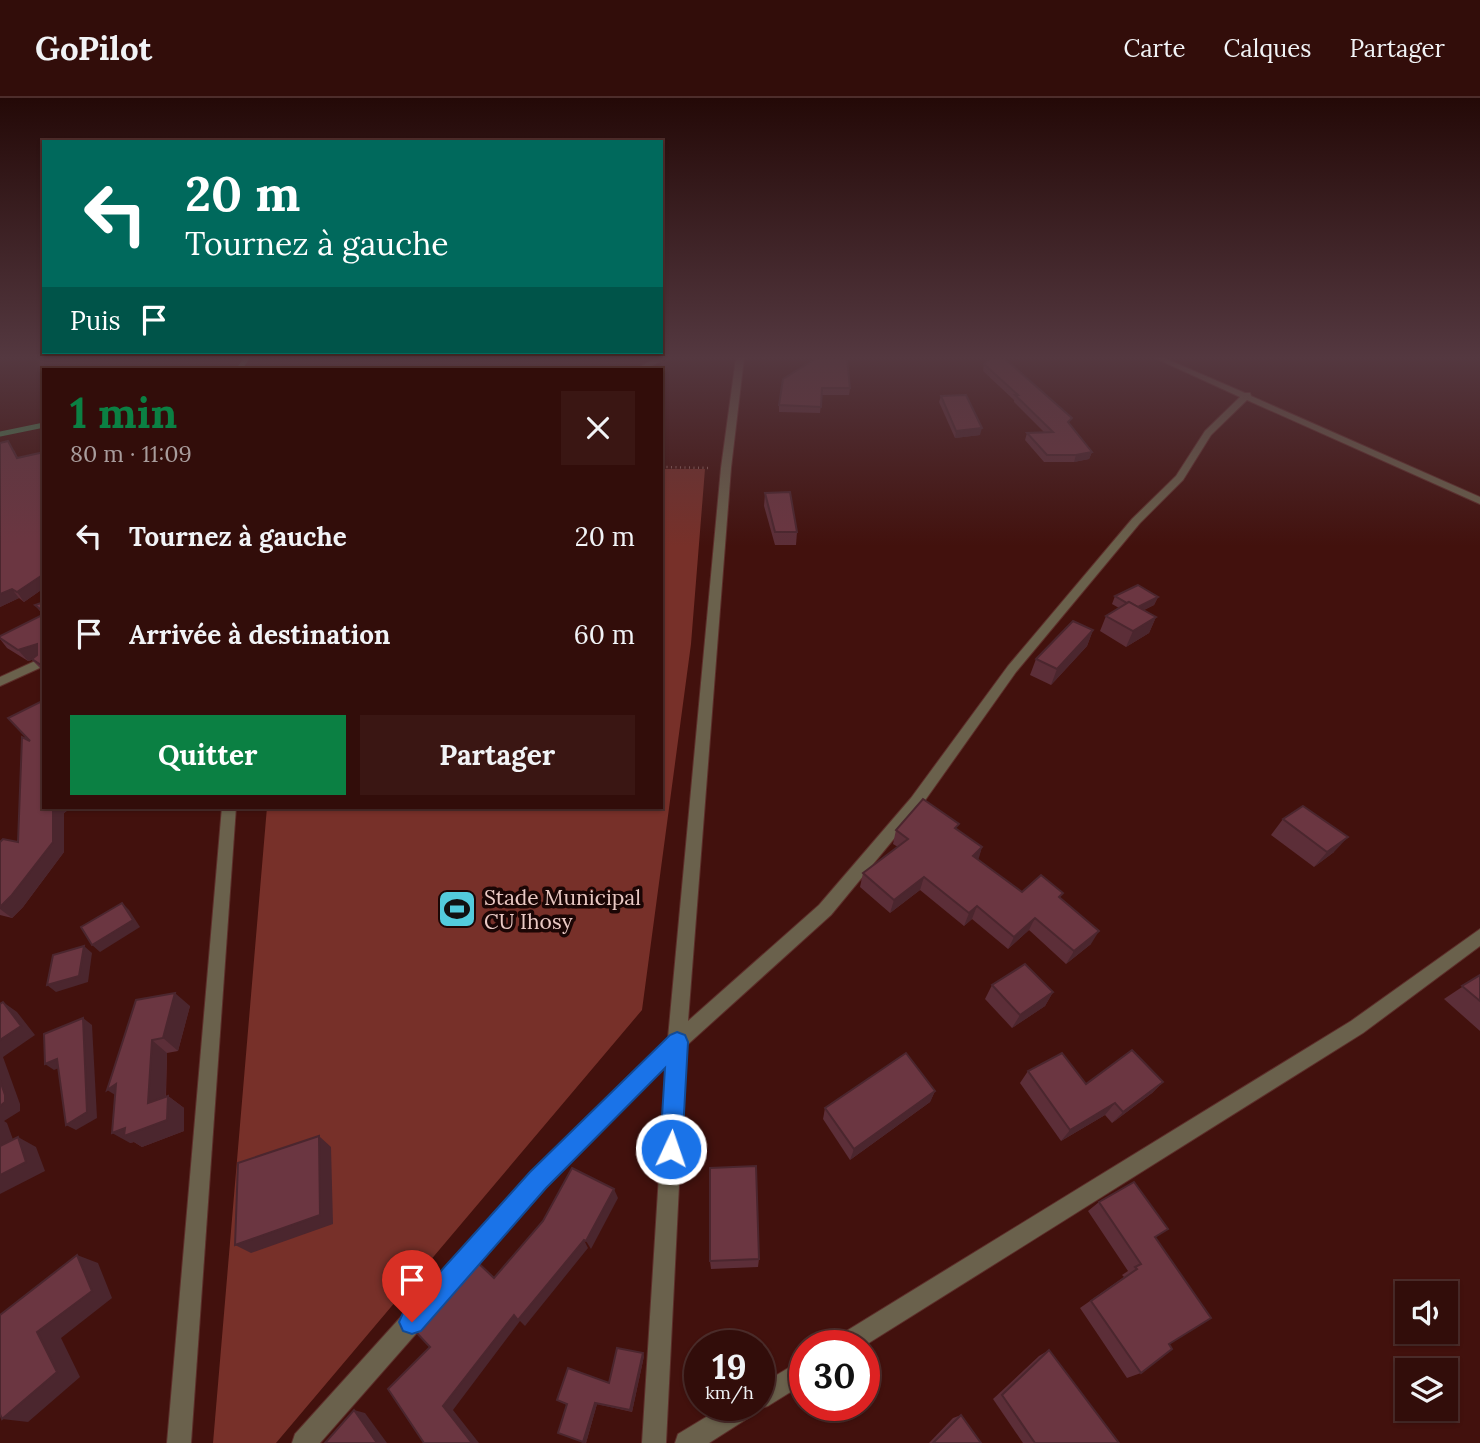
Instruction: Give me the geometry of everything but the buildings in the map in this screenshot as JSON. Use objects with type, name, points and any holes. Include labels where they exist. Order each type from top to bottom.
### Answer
[{"type":"street","points":[[654,1443],[677,1042],[732,421]]},
{"type":"street","points":[[304,1443],[538,1180],[677,1042],[825,910],[916,802],[1012,668],[1136,521],[1180,478],[1208,433],[1221,421]]},
{"type":"street","points":[[1302,421],[1480,501]]},
{"type":"street","points":[[0,682],[42,662]]},
{"type":"street","points":[[179,1443],[229,809]]},
{"type":"street","points":[[870,1330],[1357,1027],[1480,936]]},
{"type":"street","points":[[687,1443],[722,1421]]},
{"type":"path","points":[[663,467],[726,468]]},
{"type":"shaded area","name":"Stade Municipal CU Ihosy","points":[[663,469],[705,469],[691,644],[642,1010],[276,1443],[213,1443],[267,809],[663,809]]},
{"type":"waterway","points":[[0,434],[42,425]]},
{"type":"place","name":"Stade Municipal CU Ihosy","points":[[457,909]]},
{"type":"route","points":[[412,1322],[538,1180],[677,1042],[671,1149]]}]
